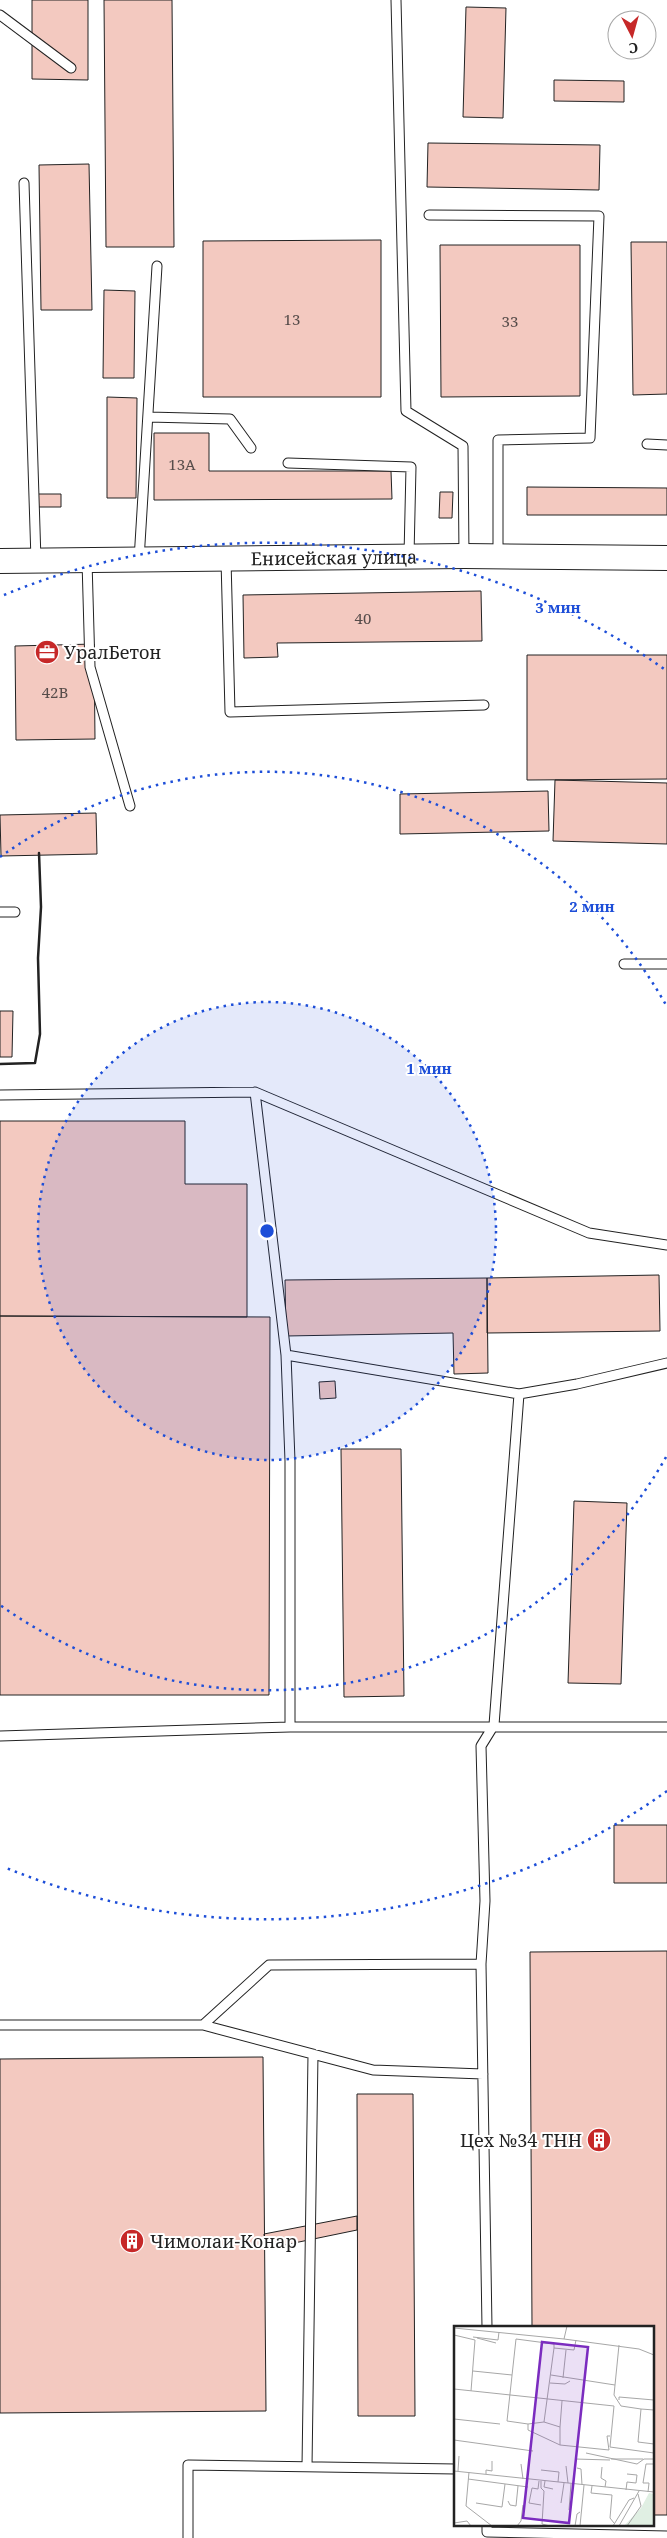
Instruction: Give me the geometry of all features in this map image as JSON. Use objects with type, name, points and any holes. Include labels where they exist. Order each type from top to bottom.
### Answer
[{"type":"street","name":"Енисейская улица","points":[[0,561],[464,556],[667,558]]},
{"type":"lane","points":[[396,0],[406,411],[463,446],[464,556]]},
{"type":"lane","points":[[0,15],[71,68]]},
{"type":"lane","points":[[24,183],[36,562]]},
{"type":"lane","points":[[429,215],[599,216],[590,438],[498,440],[498,556]]},
{"type":"lane","points":[[140,560],[157,266]]},
{"type":"lane","points":[[148,417],[230,419],[251,448]]},
{"type":"lane","points":[[648,444],[667,445]]},
{"type":"lane","points":[[288,462],[411,466],[410,557]]},
{"type":"lane","points":[[226,558],[230,712],[484,705]]},
{"type":"lane","points":[[87,561],[90,667],[130,806]]},
{"type":"lane","points":[[0,912],[15,912]]},
{"type":"lane","points":[[624,964],[667,964]]},
{"type":"lane","points":[[255,1092],[286,1356],[290,1471],[290,1727]]},
{"type":"lane","points":[[0,1095],[255,1092],[589,1233],[667,1245]]},
{"type":"lane","points":[[286,1356],[519,1394],[577,1384],[667,1363]]},
{"type":"lane","points":[[487,2326],[481,1964],[485,1901],[481,1746],[494,1725],[519,1394]]},
{"type":"lane","points":[[0,1736],[290,1727],[494,1725],[667,1727]]},
{"type":"lane","points":[[203,2025],[270,1965],[481,1964]]},
{"type":"lane","points":[[0,2025],[203,2025],[373,2070],[483,2074]]},
{"type":"lane","points":[[307,2467],[313,2054]]},
{"type":"lane","points":[[188,2538],[188,2465],[454,2470]]},
{"type":"lane","points":[[487,2526],[487,2532],[667,2536]]},
{"type":"building","points":[[32,0],[88,0],[88,80],[32,79]]},
{"type":"building","points":[[104,0],[172,0],[174,247],[106,247]]},
{"type":"building","points":[[466,7],[506,8],[503,118],[463,117]]},
{"type":"building","points":[[554,80],[624,81],[624,102],[554,101]]},
{"type":"building","points":[[428,143],[600,145],[599,190],[427,187]]},
{"type":"building","points":[[89,164],[92,310],[41,310],[39,165]]},
{"type":"building","points":[[381,240],[381,397],[203,397],[203,241]]},
{"type":"building","points":[[631,242],[667,242],[667,394],[633,395]]},
{"type":"building","points":[[440,245],[580,245],[580,396],[441,397]]},
{"type":"building","points":[[104,290],[135,291],[134,378],[103,378]]},
{"type":"building","points":[[107,397],[137,398],[136,498],[107,498]]},
{"type":"building","points":[[154,433],[209,433],[209,471],[391,471],[392,499],[154,500]]},
{"type":"building","points":[[527,487],[667,488],[667,515],[527,515]]},
{"type":"building","points":[[440,492],[453,492],[452,518],[439,518]]},
{"type":"building","points":[[36,494],[61,494],[61,507],[36,507]]},
{"type":"building","points":[[481,591],[482,641],[277,643],[278,657],[244,658],[243,595]]},
{"type":"building","points":[[94,644],[95,739],[16,740],[15,646]]},
{"type":"building","points":[[527,655],[667,655],[667,779],[527,780]]},
{"type":"building","points":[[555,780],[667,783],[667,844],[553,841]]},
{"type":"building","points":[[548,791],[549,831],[400,834],[400,794]]},
{"type":"building","points":[[96,813],[97,854],[1,856],[0,815]]},
{"type":"building","points":[[0,1011],[13,1011],[12,1057],[0,1057]]},
{"type":"building","points":[[0,1121],[185,1121],[185,1184],[247,1184],[247,1317],[0,1316]]},
{"type":"building","points":[[659,1275],[660,1331],[487,1333],[487,1278]]},
{"type":"building","points":[[487,1278],[488,1373],[454,1374],[453,1333],[286,1336],[285,1280]]},
{"type":"building","points":[[0,1316],[270,1317],[269,1695],[0,1695]]},
{"type":"building","points":[[335,1381],[336,1398],[320,1399],[319,1382]]},
{"type":"building","points":[[341,1449],[401,1449],[404,1696],[344,1697]]},
{"type":"building","points":[[574,1501],[627,1503],[621,1684],[568,1683]]},
{"type":"building","points":[[614,1825],[667,1825],[667,1883],[614,1883]]},
{"type":"building","name":"Цех №34 ТНН","points":[[667,1951],[667,2515],[654,2515],[654,2326],[532,2326],[530,1952]]},
{"type":"building","name":"Чимолаи-Конар","points":[[263,2057],[266,2411],[0,2413],[0,2059]]},
{"type":"building","points":[[357,2094],[413,2094],[415,2416],[358,2416]]},
{"type":"building","points":[[357,2216],[357,2230],[265,2249],[264,2234]]},
{"type":"wall","points":[[0,1064],[35,1063],[40,1034],[38,958],[41,907],[39,853]]},
{"type":"place","name":"УралБетон","points":[[47,652]]},
{"type":"place","name":"Цех №34 ТНН","points":[[599,2140]]},
{"type":"place","name":"Чимолаи-Конар","points":[[132,2241]]}]
